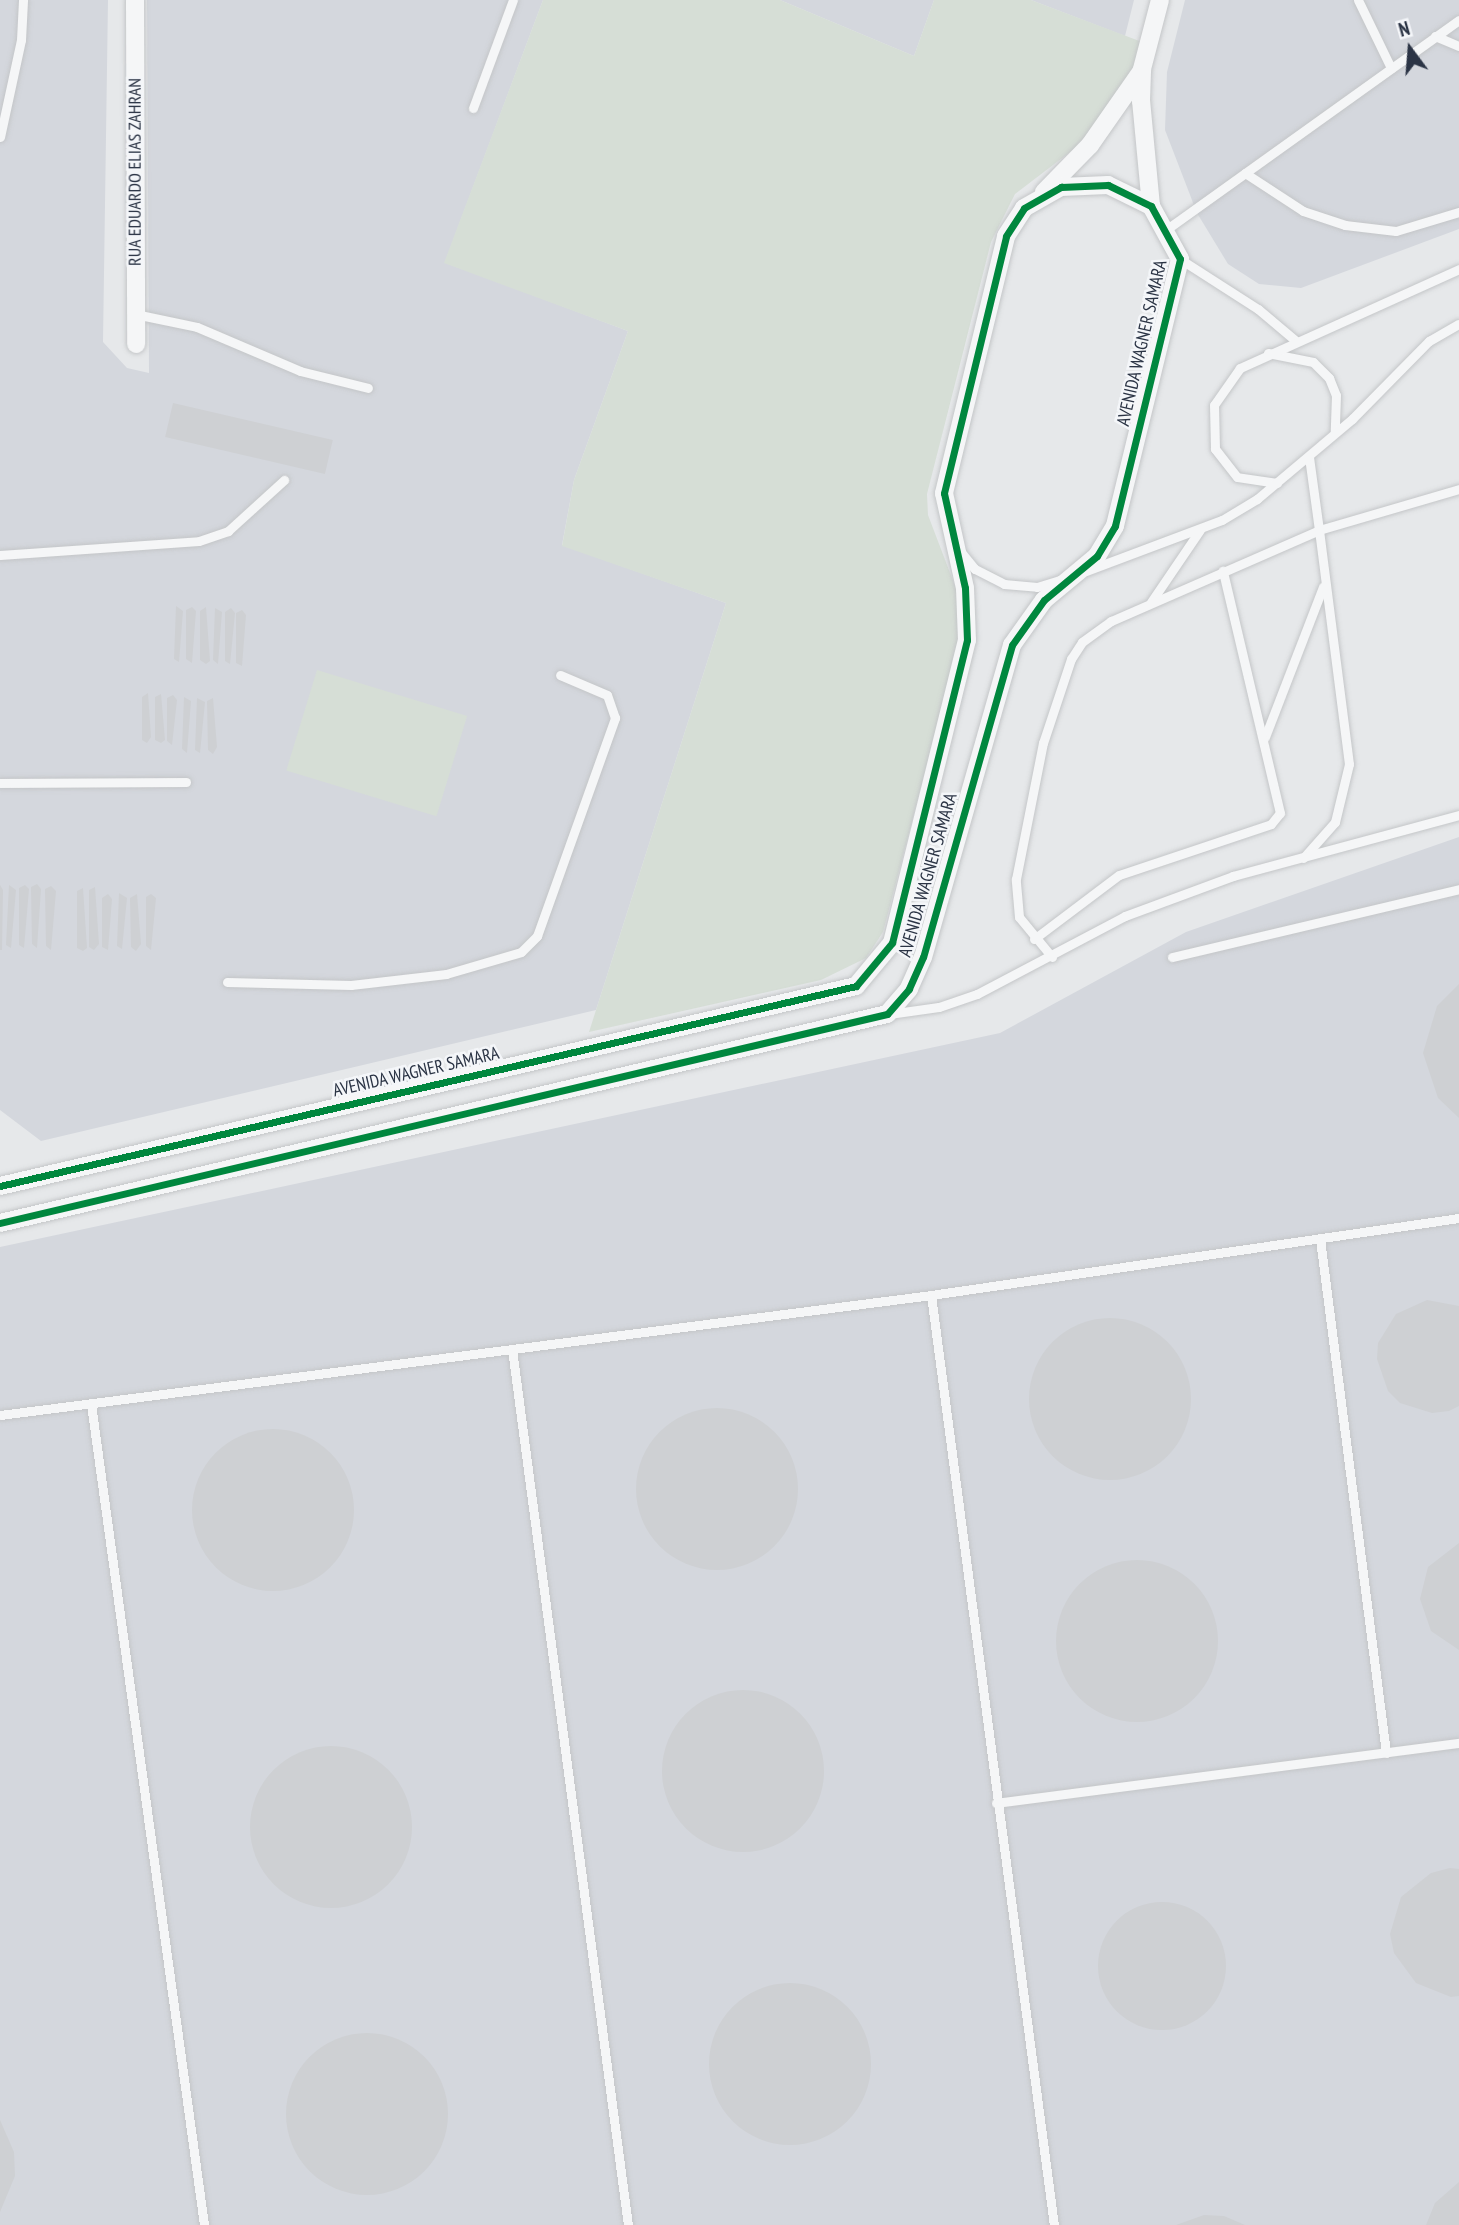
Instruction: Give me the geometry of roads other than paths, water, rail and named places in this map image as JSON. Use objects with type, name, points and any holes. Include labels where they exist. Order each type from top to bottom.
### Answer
[{"type":"street","name":"RUA EDUARDO ELIAS ZAHRAN","points":[[135,0],[136,344]]},
{"type":"street","name":"AVENIDA WAGNER SAMARA","points":[[887,1014],[909,989],[923,957],[1012,645],[1044,600],[1097,556],[1115,526],[1180,259],[1167,229],[1152,206],[1142,69],[1160,0]]},
{"type":"street","name":"AVENIDA WAGNER SAMARA","points":[[0,1186],[856,986],[892,943],[957,692],[967,640],[955,545],[944,493],[1006,236],[1024,208],[1041,195],[1090,145],[1142,69]]},
{"type":"street","points":[[1041,195],[1060,187],[1108,185],[1152,206]]},
{"type":"street","points":[[0,1223],[887,1014]]},
{"type":"lane","points":[[0,137],[23,0]]},
{"type":"lane","points":[[473,108],[513,0]]},
{"type":"lane","points":[[1358,0],[1391,68]]},
{"type":"lane","points":[[1167,229],[1459,19]]},
{"type":"lane","points":[[1435,36],[1459,46]]},
{"type":"lane","points":[[1245,173],[1303,211],[1345,225],[1396,231],[1459,212]]},
{"type":"lane","points":[[1180,259],[1296,341]]},
{"type":"lane","points":[[1279,482],[1237,477],[1215,449],[1210,429],[1214,405],[1226,384],[1240,368],[1266,352],[1365,315],[1459,269]]},
{"type":"lane","points":[[135,314],[197,327],[300,371],[368,388]]},
{"type":"lane","points":[[955,545],[975,569],[1004,584],[1037,587],[1201,528],[1279,482],[1309,457],[1429,341],[1459,324]]},
{"type":"lane","points":[[1266,352],[1307,359],[1329,378],[1336,395],[1335,431]]},
{"type":"lane","points":[[1303,858],[1335,822],[1349,764],[1309,457]]},
{"type":"lane","points":[[0,555],[199,541],[228,531],[259,509],[284,480]]},
{"type":"lane","points":[[1052,957],[1034,939],[1019,917],[1016,879],[1043,743],[1071,659],[1082,642],[1111,621],[1151,601],[1319,530],[1459,489]]},
{"type":"lane","points":[[1151,601],[1201,528]]},
{"type":"lane","points":[[1034,939],[1119,875],[1276,820],[1281,808],[1223,571]]},
{"type":"lane","points":[[1264,739],[1324,585]]},
{"type":"lane","points":[[227,982],[351,985],[446,974],[521,952],[537,936],[615,718],[607,695],[560,675]]},
{"type":"lane","points":[[0,783],[186,782]]},
{"type":"lane","points":[[887,1014],[939,1007],[1052,957],[1125,916],[1233,876],[1459,815]]},
{"type":"lane","points":[[1172,957],[1459,888]]},
{"type":"lane","points":[[0,1415],[931,1295],[1459,1218]]},
{"type":"lane","points":[[1320,1239],[1385,1754]]},
{"type":"lane","points":[[931,1295],[996,1803],[1054,2225]]},
{"type":"lane","points":[[512,1349],[628,2225]]},
{"type":"lane","points":[[91,1404],[204,2225]]},
{"type":"lane","points":[[996,1803],[1459,1743]]}]
